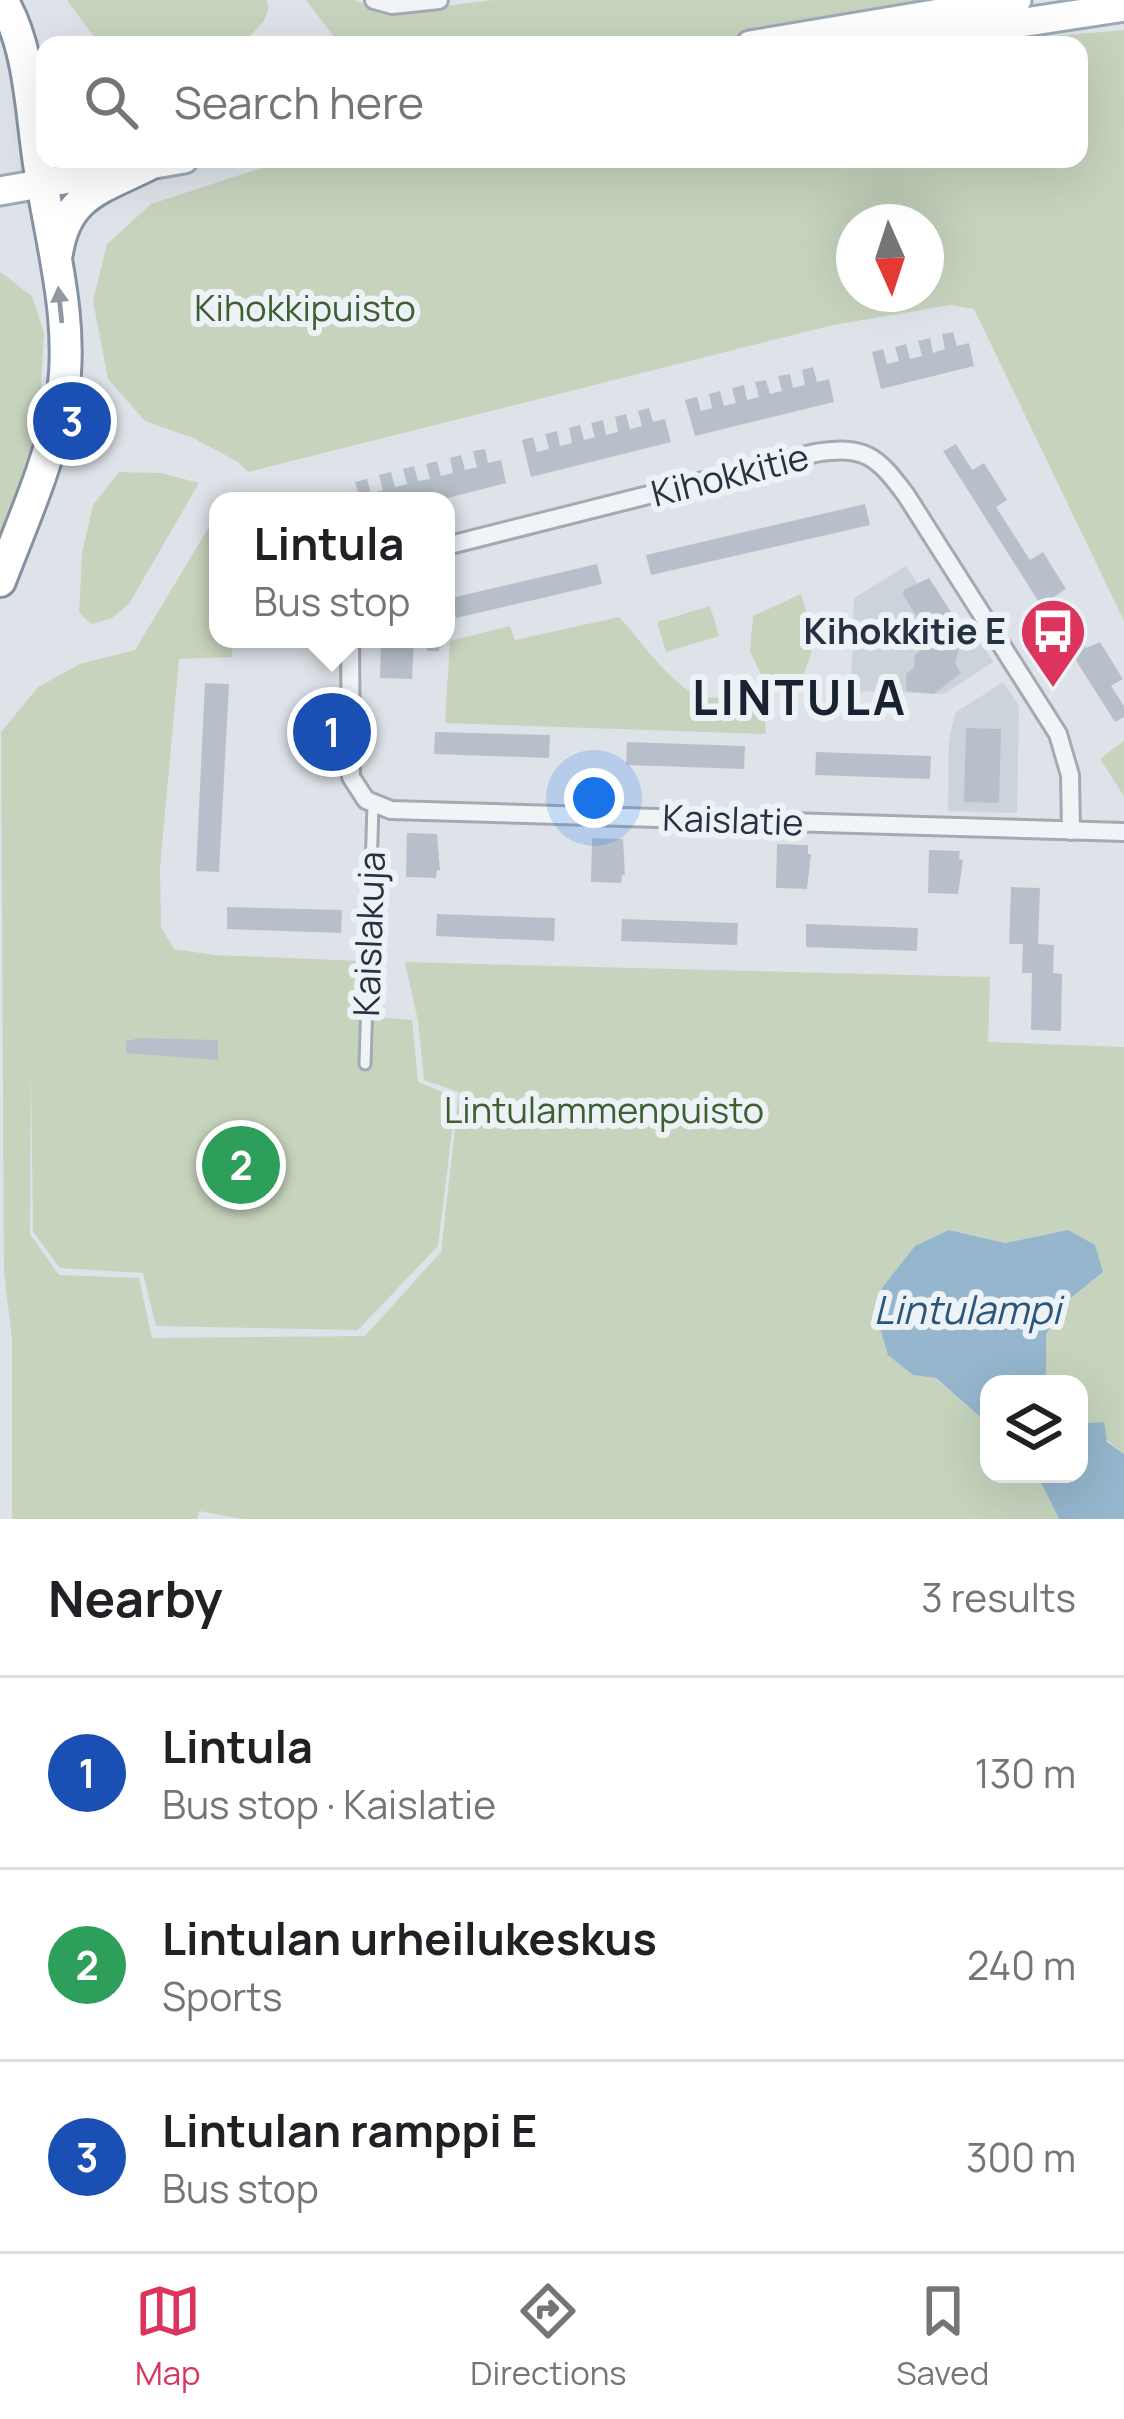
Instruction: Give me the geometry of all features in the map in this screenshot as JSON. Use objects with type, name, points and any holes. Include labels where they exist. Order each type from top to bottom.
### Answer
[{"type":"highway","points":[[2,0],[25,70],[36,147]]},
{"type":"highway","points":[[25,70],[36,91]]},
{"type":"highway","points":[[0,581],[44,466],[62,396],[65,351],[56,259],[39,168]]},
{"type":"highway","points":[[56,259],[65,218],[77,202],[142,168]]},
{"type":"main road","points":[[803,36],[1017,0]]},
{"type":"main road","points":[[936,36],[1124,8]]},
{"type":"main road","points":[[0,191],[56,168]]},
{"type":"main road","points":[[0,172],[40,175],[116,168]]},
{"type":"street","points":[[374,0],[392,5],[439,0]]},
{"type":"street","name":"Kihokkitie","points":[[455,544],[815,453],[842,448],[867,454],[882,463],[906,495],[1058,734],[1070,776],[1071,831]]},
{"type":"street","points":[[350,648],[351,777],[373,805]]},
{"type":"street","name":"Kaislatie","points":[[373,805],[394,810],[1124,832]]},
{"type":"lane","name":"Kaislakuja","points":[[365,1064],[373,805]]},
{"type":"shaded area","points":[[906,566],[918,584],[929,578],[963,631],[977,635],[993,662],[944,694],[851,691],[854,598]]},
{"type":"shaded area","points":[[1003,682],[1019,706],[1017,813],[948,811],[949,742],[955,713]]},
{"type":"green space","points":[[67,0],[267,0],[267,14],[249,36],[93,36]]},
{"type":"green space","points":[[306,0],[355,0],[397,12],[492,0],[956,0],[737,36],[333,36]]},
{"type":"green space","name":"Kihokkipuisto","points":[[1124,30],[1124,621],[974,309],[944,306],[944,204],[836,204],[836,312],[910,312],[833,325],[248,472],[193,438],[145,421],[108,379],[93,301],[107,244],[151,204],[261,168],[1088,168],[1088,36],[1056,36]]},
{"type":"green space","points":[[0,272],[32,296],[44,333],[39,423],[0,539]]},
{"type":"green space","points":[[119,472],[161,473],[199,483],[129,604],[112,618],[92,624],[79,613],[82,553],[93,505]]},
{"type":"green space","name":"Lintulammenpuisto","points":[[209,527],[209,648],[232,648],[232,657],[179,659],[160,867],[161,927],[174,949],[360,961],[358,1015],[412,1020],[418,1082],[456,1098],[438,1246],[358,1330],[156,1326],[143,1273],[60,1268],[33,1232],[31,1072],[30,1234],[59,1275],[139,1278],[152,1338],[365,1336],[441,1252],[459,1092],[424,1080],[405,962],[990,977],[988,1042],[1124,1047],[1124,1454],[1088,1425],[1088,1375],[1046,1375],[1046,1334],[1067,1301],[1103,1272],[1068,1230],[1005,1243],[949,1230],[913,1375],[935,1378],[980,1417],[980,1483],[1041,1483],[1059,1519],[242,1519],[199,1511],[197,1519],[12,1519],[12,1339],[4,1272],[1,732],[38,687],[80,664],[135,650]]},
{"type":"green space","points":[[801,594],[815,642],[799,688],[766,684],[750,652],[753,616]]},
{"type":"green space","points":[[710,606],[719,636],[666,652],[657,622]]},
{"type":"green space","points":[[619,617],[690,691],[700,696],[748,698],[764,706],[766,734],[445,723],[450,648],[455,648],[455,640],[510,626],[515,640]]},
{"type":"green space","points":[[1124,741],[1124,796],[1100,759]]},
{"type":"water","name":"Lintulampi","points":[[949,1230],[1005,1243],[1068,1230],[1095,1245],[1103,1272],[1067,1301],[1046,1334],[1046,1375],[980,1375],[980,1417],[936,1378],[913,1375],[888,1355],[880,1328],[882,1288],[915,1246]]},
{"type":"water","name":"Lintulampi","points":[[1088,1422],[1104,1422],[1107,1442],[1124,1454],[1124,1519],[1059,1519],[1041,1483],[1088,1483]]},
{"type":"building","points":[[953,332],[957,346],[969,343],[974,366],[881,389],[872,352],[883,349],[887,364],[899,361],[895,347],[906,344],[910,359],[922,356],[918,341],[930,338],[933,353],[945,349],[942,334]]},
{"type":"building","points":[[813,367],[817,382],[829,379],[834,402],[695,436],[685,400],[697,397],[701,411],[712,408],[709,394],[720,391],[724,406],[736,403],[732,388],[744,385],[747,400],[759,397],[755,382],[766,380],[770,394],[782,391],[778,376],[790,374],[793,388],[805,385],[802,370]]},
{"type":"building","points":[[649,408],[653,422],[665,419],[671,442],[531,477],[522,440],[533,437],[537,452],[549,449],[545,434],[557,431],[560,446],[572,443],[569,428],[580,425],[584,440],[595,437],[591,423],[603,420],[606,435],[618,432],[615,417],[626,414],[630,429],[642,426],[638,411]]},
{"type":"building","points":[[956,444],[972,470],[984,463],[1007,500],[996,507],[1030,560],[1043,552],[1066,589],[1054,597],[1086,648],[1100,642],[1123,679],[1111,686],[1124,706],[1124,717],[1115,722],[943,451]]},
{"type":"building","points":[[485,449],[488,463],[501,460],[506,483],[455,496],[455,492],[375,492],[383,490],[379,475],[391,472],[395,487],[407,484],[403,469],[414,466],[418,481],[430,479],[426,464],[437,461],[441,476],[453,473],[450,458],[461,455],[465,470],[477,467],[473,451]]},
{"type":"building","points":[[367,479],[371,492],[358,492],[355,482]]},
{"type":"building","points":[[865,504],[870,525],[651,575],[646,555]]},
{"type":"building","points":[[597,564],[602,584],[456,618],[455,597]]},
{"type":"building","points":[[929,578],[963,631],[955,663],[961,673],[934,694],[906,691],[906,674],[914,668],[926,631],[904,590]]},
{"type":"building","points":[[381,648],[414,648],[412,679],[380,678]]},
{"type":"building","points":[[205,683],[229,684],[219,872],[196,871]]},
{"type":"building","points":[[966,728],[1001,729],[999,803],[964,802]]},
{"type":"building","points":[[435,732],[550,735],[549,758],[434,754]]},
{"type":"building","points":[[627,742],[745,746],[744,769],[626,765]]},
{"type":"building","points":[[816,752],[931,756],[930,779],[815,775]]},
{"type":"building","points":[[407,833],[437,834],[440,870],[436,878],[406,877]]},
{"type":"building","points":[[592,838],[623,839],[625,875],[621,883],[591,882]]},
{"type":"building","points":[[777,844],[808,845],[807,889],[776,888]]},
{"type":"building","points":[[929,850],[960,851],[958,894],[928,893]]},
{"type":"building","points":[[1011,887],[1040,888],[1038,944],[1054,945],[1053,973],[1062,974],[1061,1031],[1031,1030],[1032,973],[1022,973],[1023,944],[1009,944]]},
{"type":"building","points":[[227,907],[342,910],[341,933],[227,929]]},
{"type":"building","points":[[437,914],[555,918],[554,941],[436,936]]},
{"type":"building","points":[[622,919],[738,923],[737,945],[621,941]]},
{"type":"building","points":[[806,924],[918,928],[917,951],[806,947]]},
{"type":"building","points":[[218,1040],[218,1060],[126,1053],[126,1041]]},
{"type":"place","name":"Lintulan ramppi E","points":[[72,421]]},
{"type":"place","name":"Kihokkitie E","points":[[1053,690]]},
{"type":"place","name":"Lintula","points":[[332,732]]},
{"type":"place","name":"Lintulan urheilukeskus","points":[[241,1165]]},
{"type":"district","name":"LINTULA","points":[[800,698]]}]
